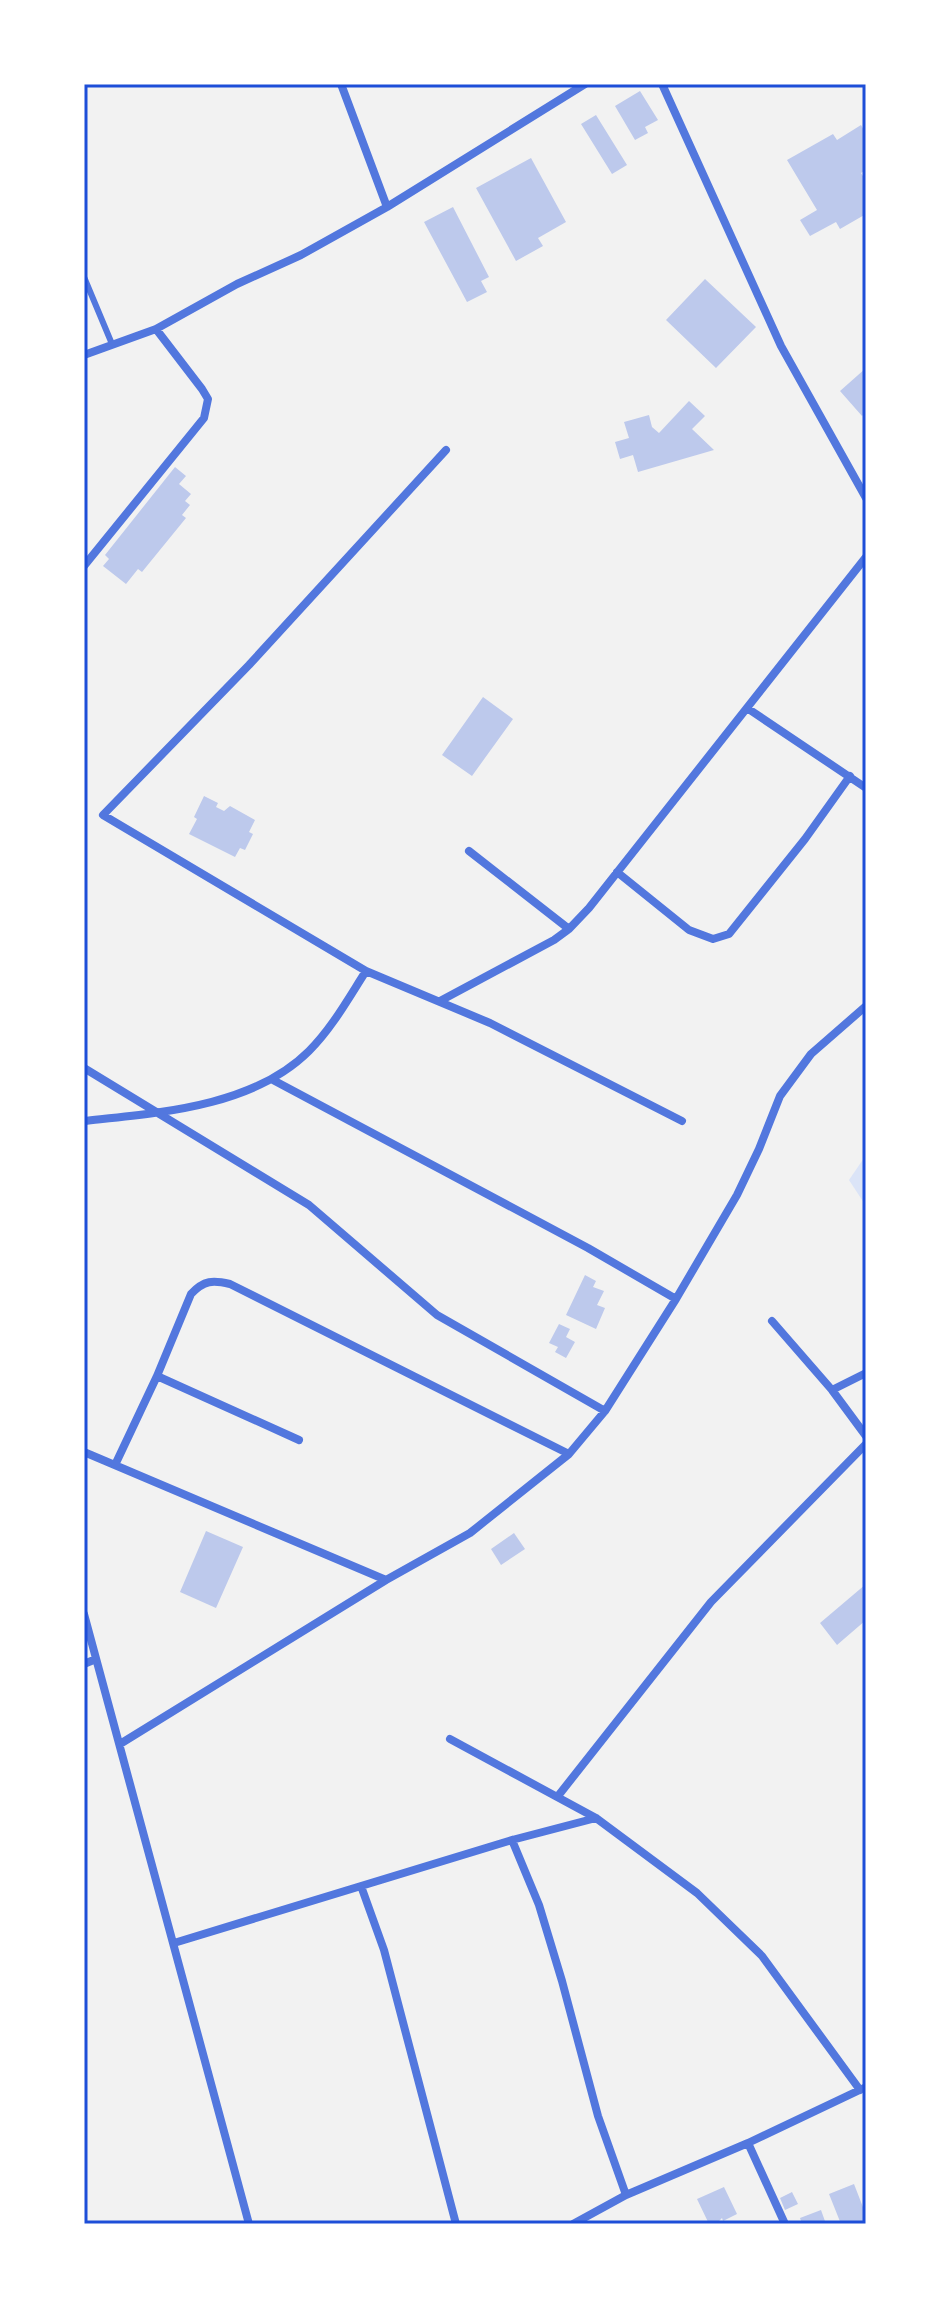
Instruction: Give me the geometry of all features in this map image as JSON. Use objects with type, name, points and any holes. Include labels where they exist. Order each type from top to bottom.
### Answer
[{"type":"street","points":[[341,84],[387,207]]},
{"type":"street","points":[[84,355],[156,329],[237,284],[301,255],[387,207],[585,84]]},
{"type":"street","points":[[662,84],[781,346],[866,498]]},
{"type":"street","points":[[84,566],[204,418],[208,399],[156,329]]},
{"type":"street","points":[[446,450],[249,665],[103,815],[366,971],[490,1023],[682,1121]]},
{"type":"street","points":[[440,1001],[569,929],[866,557]]},
{"type":"street","points":[[747,708],[866,788]]},
{"type":"street","points":[[617,872],[689,930],[713,939],[729,934],[805,839],[850,776]]},
{"type":"street","points":[[469,851],[569,929]]},
{"type":"street","points":[[84,1121],[186,1109],[273,1080],[308,1052],[329,1029],[366,971]]},
{"type":"street","points":[[120,1744],[386,1580],[470,1533],[569,1454],[605,1411],[676,1299],[737,1195],[780,1096],[811,1054],[866,1006]]},
{"type":"street","points":[[84,1068],[309,1205],[437,1315],[605,1411]]},
{"type":"street","points":[[273,1080],[588,1248],[676,1299]]},
{"type":"street","points":[[115,1465],[191,1294],[201,1283],[215,1280],[230,1284],[569,1454]]},
{"type":"street","points":[[772,1321],[832,1390],[866,1436]]},
{"type":"street","points":[[832,1390],[866,1373]]},
{"type":"street","points":[[157,1376],[299,1440]]},
{"type":"street","points":[[558,1796],[711,1602],[866,1444]]},
{"type":"street","points":[[84,1452],[386,1580]]},
{"type":"street","points":[[84,1614],[249,2224]]},
{"type":"street","points":[[84,1664],[96,1659]]},
{"type":"street","points":[[450,1739],[596,1818],[697,1893],[762,1956],[863,2089],[626,2195],[573,2224]]},
{"type":"street","points":[[174,1943],[512,1840],[596,1818]]},
{"type":"street","points":[[512,1840],[539,1905],[598,2116],[626,2195]]},
{"type":"street","points":[[361,1886],[384,1950],[456,2224]]},
{"type":"street","points":[[748,2143],[785,2224]]},
{"type":"lane","points":[[84,277],[112,344]]},
{"type":"shaded area","points":[[866,1155],[866,1206],[849,1180]]},
{"type":"building","points":[[640,91],[658,120],[645,127],[648,133],[635,140],[615,106]]},
{"type":"building","points":[[596,115],[627,165],[612,174],[581,124]]},
{"type":"building","points":[[861,125],[866,134],[866,170],[861,173],[866,181],[866,214],[840,229],[836,222],[810,236],[800,220],[817,210],[787,160],[833,134],[837,140]]},
{"type":"building","points":[[531,158],[566,222],[538,238],[543,246],[516,261],[476,188]]},
{"type":"building","points":[[453,207],[489,277],[481,281],[487,292],[467,302],[424,222]]},
{"type":"building","points":[[705,279],[756,327],[716,368],[666,320]]},
{"type":"building","points":[[866,368],[866,412],[862,416],[840,391]]},
{"type":"building","points":[[689,401],[705,416],[692,429],[714,450],[638,472],[633,455],[620,459],[615,442],[629,438],[624,422],[649,415],[652,427],[659,433]]},
{"type":"building","points":[[175,467],[186,476],[179,484],[191,494],[185,501],[190,505],[182,515],[186,518],[142,572],[138,569],[126,584],[103,566],[109,559],[105,555]]},
{"type":"building","points":[[483,697],[513,719],[472,776],[442,755]]},
{"type":"building","points":[[204,796],[218,803],[216,807],[224,811],[230,806],[255,820],[249,832],[253,834],[245,850],[240,848],[235,857],[189,834]]},
{"type":"building","points":[[585,1275],[596,1281],[593,1287],[604,1291],[597,1305],[605,1308],[596,1329],[566,1315]]},
{"type":"building","points":[[559,1324],[570,1329],[566,1337],[575,1342],[566,1358],[555,1352],[558,1347],[549,1343]]},
{"type":"building","points":[[206,1531],[243,1547],[216,1608],[180,1592]]},
{"type":"building","points":[[514,1533],[525,1549],[501,1565],[491,1549]]},
{"type":"building","points":[[866,1584],[866,1620],[837,1645],[820,1623]]},
{"type":"building","points":[[854,2184],[866,2222],[841,2224],[829,2194]]},
{"type":"building","points":[[724,2187],[737,2214],[709,2224],[697,2199]]},
{"type":"building","points":[[792,2192],[798,2204],[785,2210],[780,2198]]},
{"type":"building","points":[[821,2210],[826,2224],[802,2224],[800,2218]]}]
